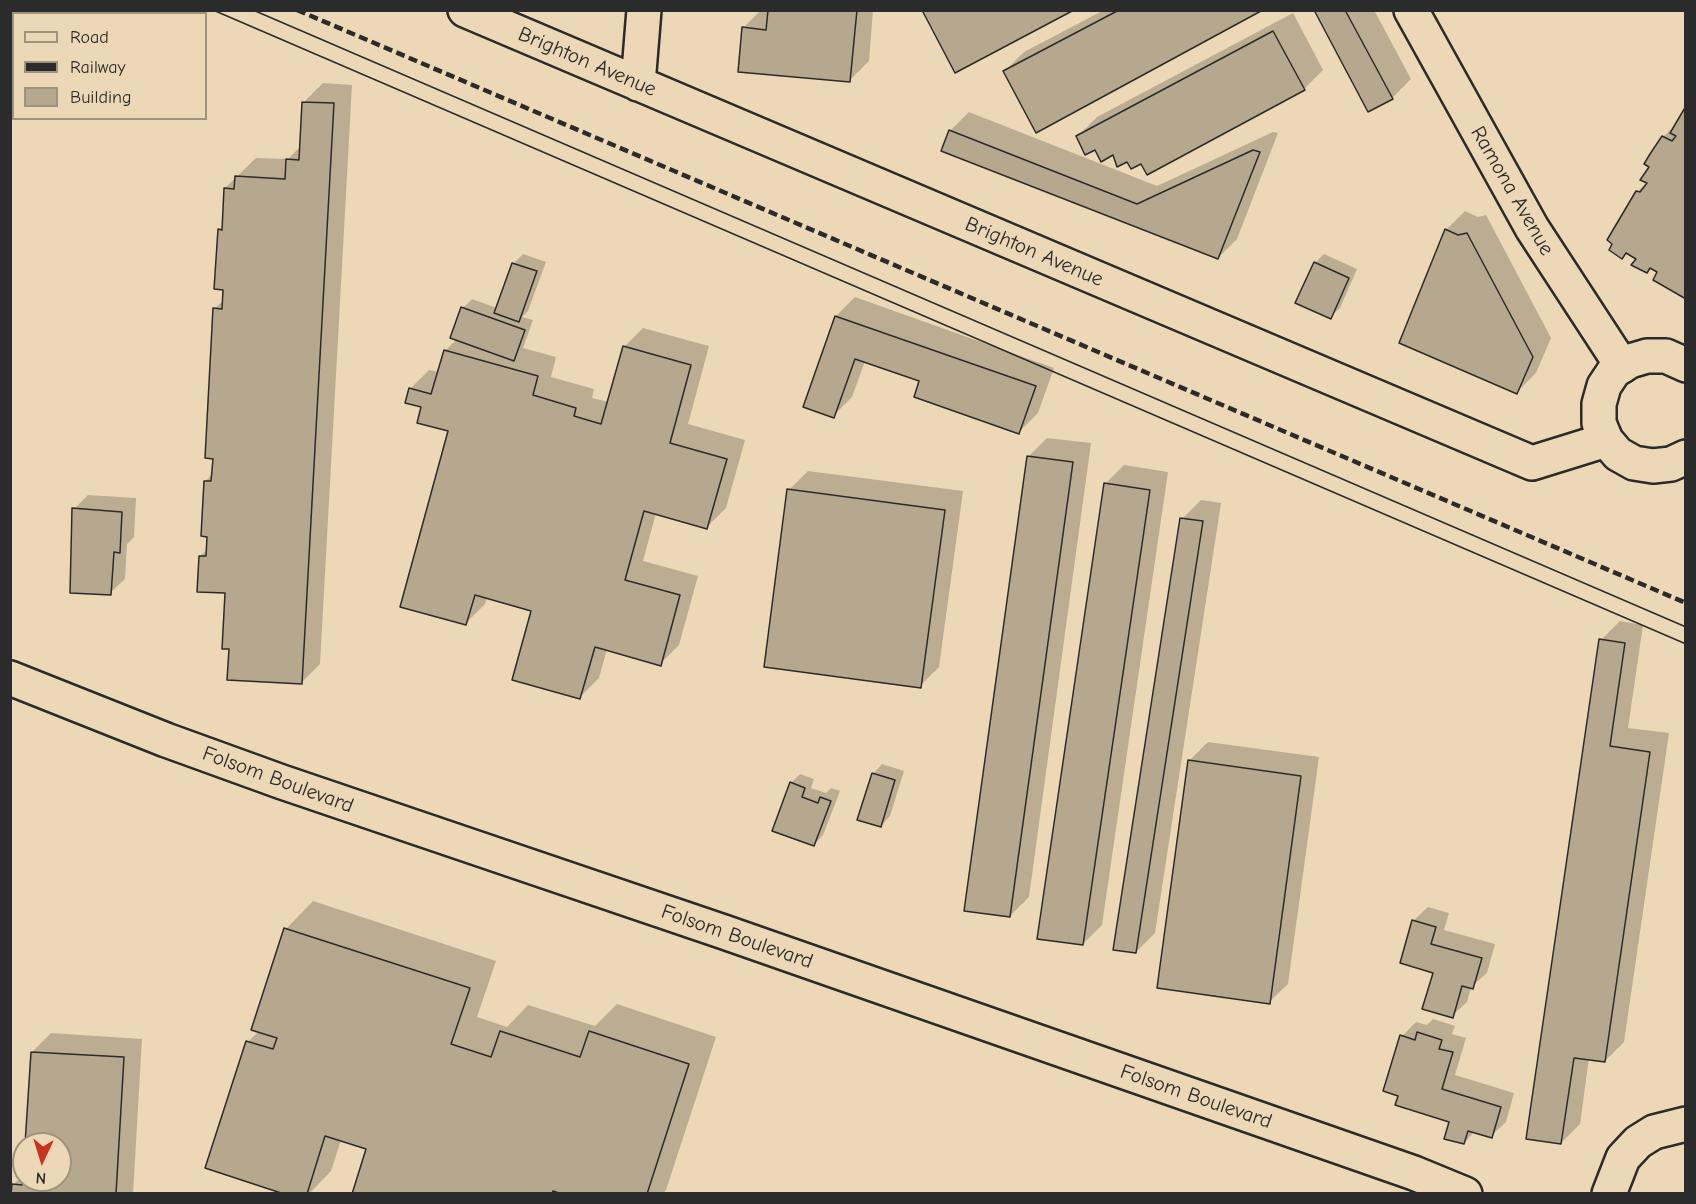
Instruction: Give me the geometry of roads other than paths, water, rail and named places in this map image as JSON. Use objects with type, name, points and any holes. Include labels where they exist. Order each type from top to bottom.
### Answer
[{"type":"street","name":"Brighton Avenue","points":[[465,10],[1532,463],[1606,440]]},
{"type":"street","points":[[638,84],[644,10]]},
{"type":"street","name":"Ramona Avenue","points":[[1411,10],[1532,228],[1622,366]]},
{"type":"street","points":[[1686,365],[1666,357],[1647,356],[1630,361],[1614,371],[1604,387],[1599,404],[1599,423],[1606,440],[1618,454],[1634,463],[1653,466],[1671,464],[1686,457]]},
{"type":"street","points":[[1653,466],[1686,484]]},
{"type":"street","name":"Folsom Boulevard","points":[[10,678],[166,740],[282,782],[724,932],[1382,1162],[1466,1194]]},
{"type":"street","points":[[1609,1194],[1623,1158],[1638,1142],[1654,1132],[1686,1124]]},
{"type":"tram line","points":[[213,10],[1686,644]]},
{"type":"tram line","points":[[253,10],[1686,627]]},
{"type":"railway","points":[[297,10],[1686,603]]}]
